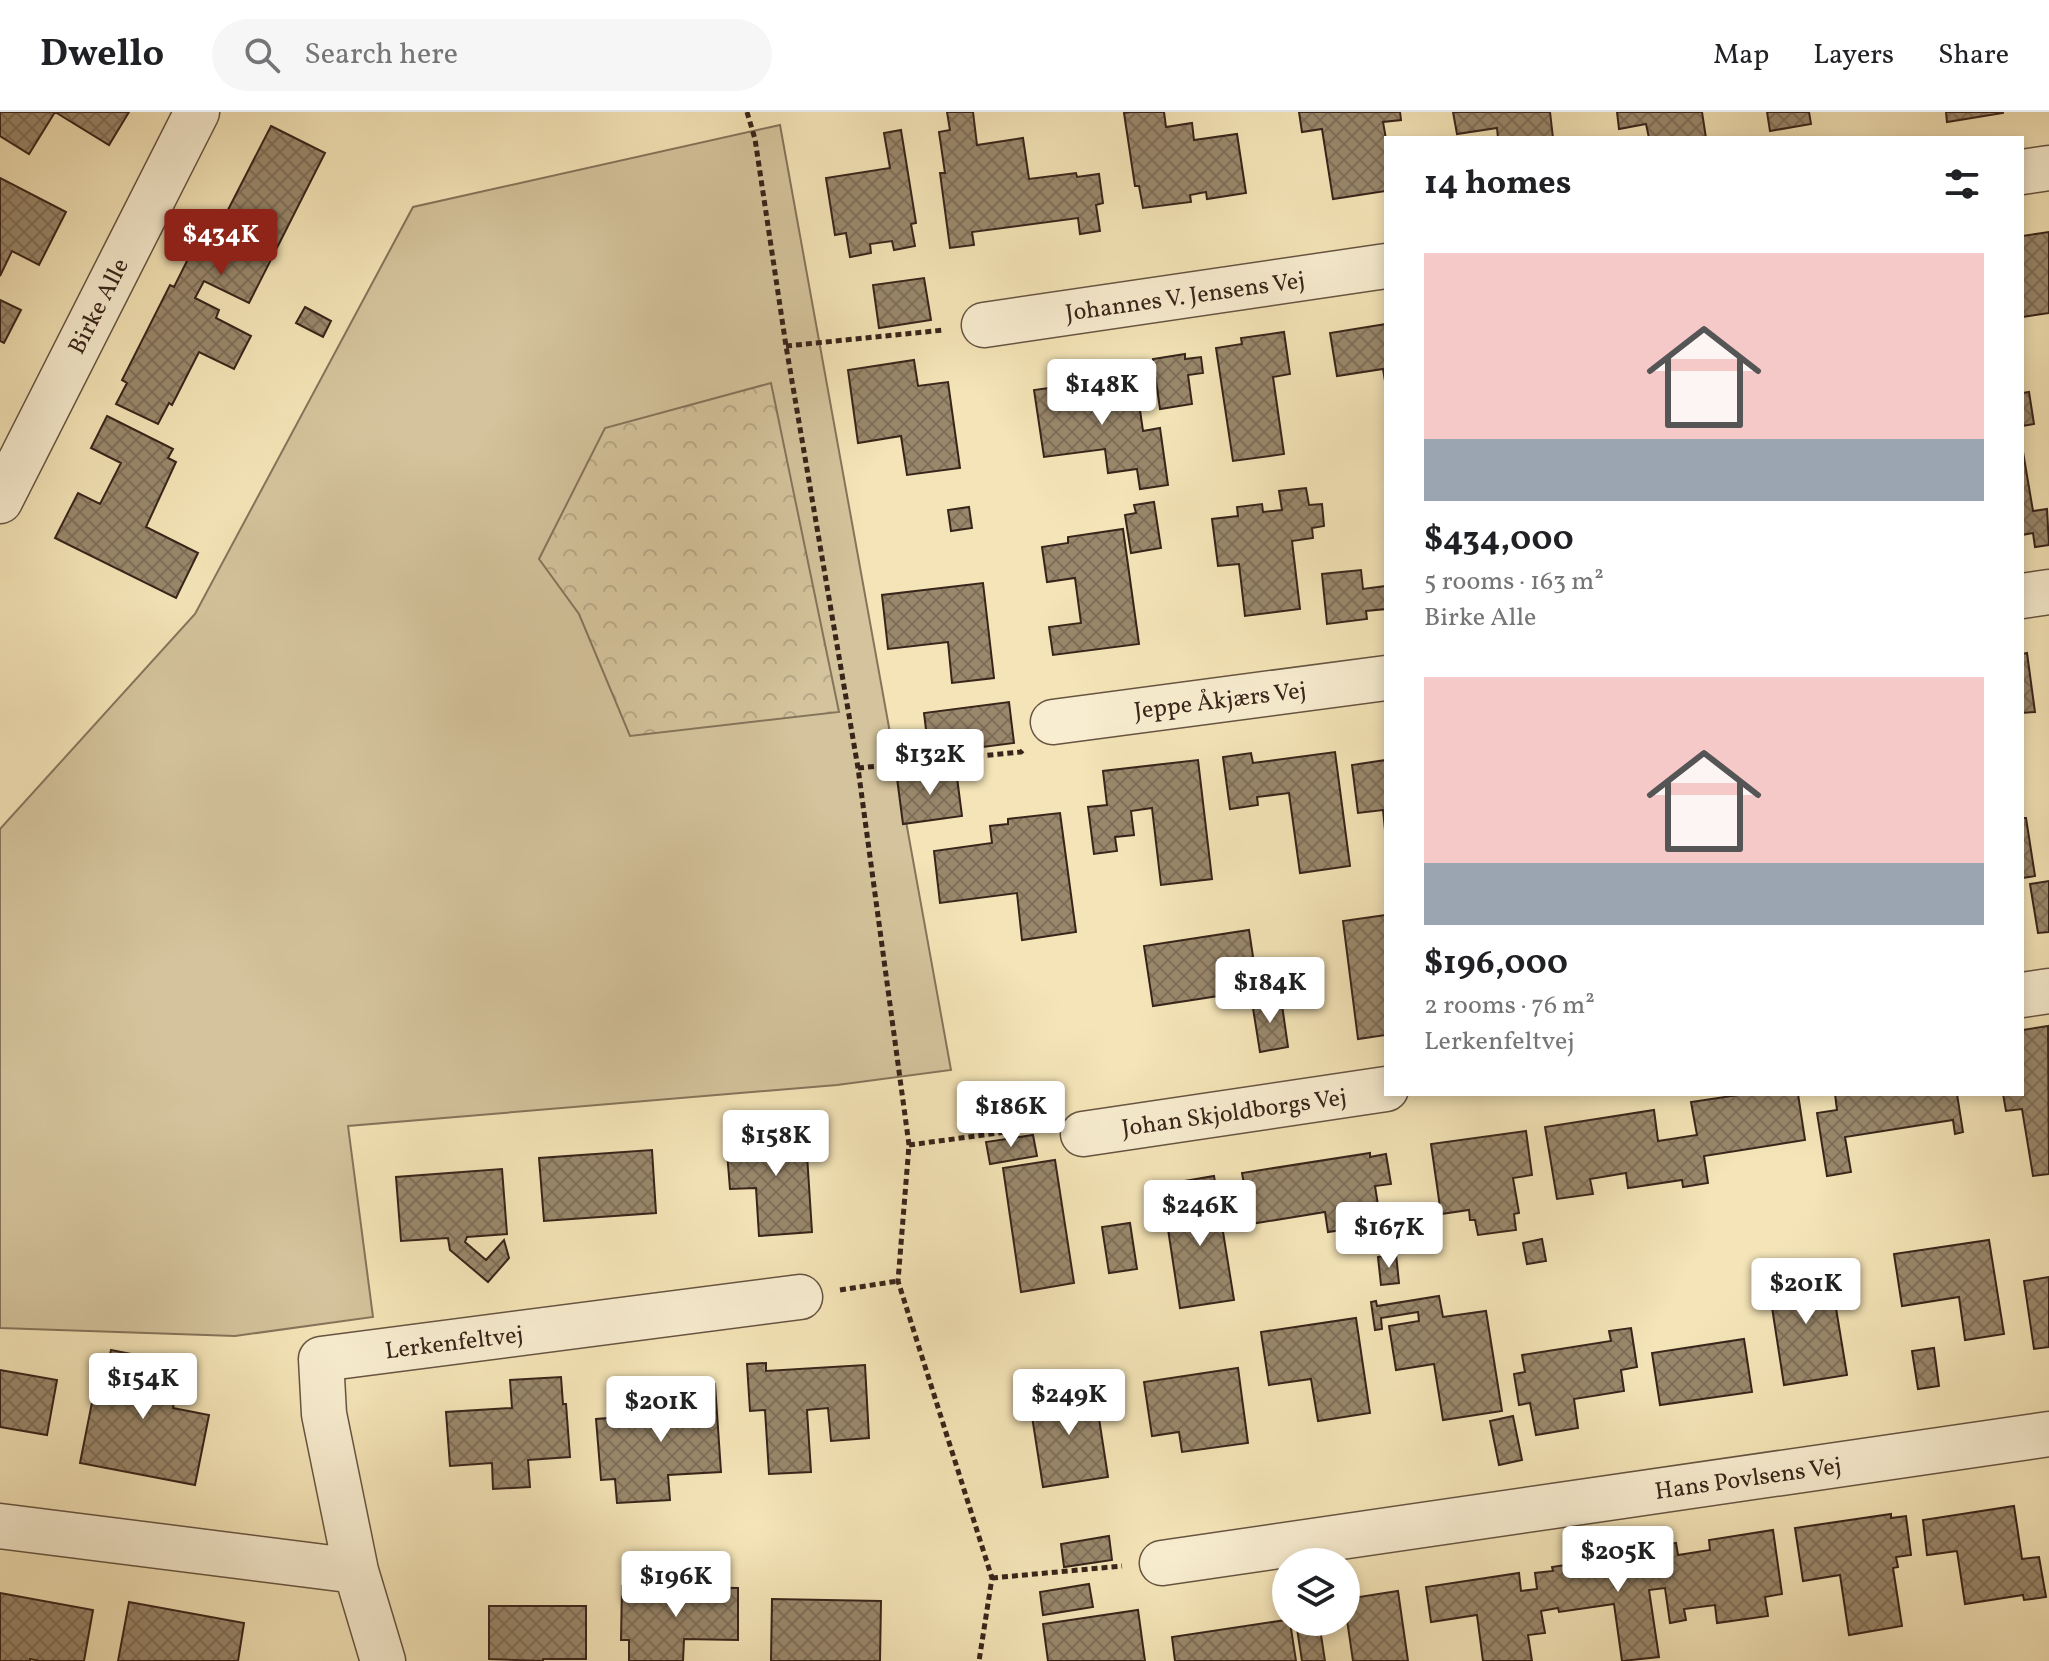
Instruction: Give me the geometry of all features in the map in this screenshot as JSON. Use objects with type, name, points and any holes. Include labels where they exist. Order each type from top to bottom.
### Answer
[{"type":"street","name":"Birke Alle","points":[[0,501],[197,112]]},
{"type":"street","points":[[2024,172],[2049,168]]},
{"type":"street","name":"Johannes V. Jensens Vej","points":[[984,325],[1384,266]]},
{"type":"street","points":[[2024,596],[2049,592]]},
{"type":"street","name":"Jeppe Åkjærs Vej","points":[[1053,722],[1384,678]]},
{"type":"street","points":[[2024,995],[2049,991]]},
{"type":"street","name":"Johan Skjoldborgs Vej","points":[[1083,1134],[1384,1089]]},
{"type":"street","name":"Lerkenfeltvej","points":[[383,1661],[356,1571],[324,1414],[321,1359],[800,1297]]},
{"type":"street","name":"Hans Povlsens Vej","points":[[1162,1563],[2049,1434]]},
{"type":"street","points":[[0,1526],[356,1571]]},
{"type":"path","points":[[747,112],[755,139],[786,346],[858,768],[909,1145],[898,1281],[992,1578],[979,1661]]},
{"type":"path","points":[[786,346],[984,325]]},
{"type":"path","points":[[858,768],[1021,752],[1053,722]]},
{"type":"path","points":[[909,1145],[1065,1124],[1083,1134]]},
{"type":"path","points":[[800,1297],[898,1281]]},
{"type":"path","points":[[992,1578],[1162,1563]]},
{"type":"green space","points":[[780,125],[951,1070],[837,1085],[348,1126],[373,1317],[235,1336],[0,1328],[0,829],[195,614],[413,207]]},
{"type":"green space","points":[[771,383],[839,712],[630,736],[579,614],[539,559],[605,428]]},
{"type":"building","points":[[0,112],[55,112],[29,154],[0,136]]},
{"type":"building","points":[[55,112],[129,112],[109,145]]},
{"type":"building","points":[[947,112],[973,112],[977,145],[1023,138],[1029,179],[1076,173],[1077,177],[1099,174],[1103,203],[1096,205],[1100,231],[1080,234],[1078,218],[972,232],[974,245],[950,248],[940,173],[945,173],[939,132],[950,130]]},
{"type":"building","points":[[1164,112],[1166,127],[1192,123],[1194,140],[1237,134],[1246,193],[1207,199],[1206,192],[1190,195],[1191,202],[1143,208],[1139,186],[1135,186],[1124,113]]},
{"type":"building","points":[[1299,112],[1400,112],[1401,120],[1383,122],[1384,191],[1333,199],[1322,129],[1302,132]]},
{"type":"building","points":[[1453,112],[1550,112],[1553,136],[1498,136],[1497,128],[1457,134]]},
{"type":"building","points":[[1617,112],[1702,112],[1706,136],[1649,136],[1646,124],[1619,129]]},
{"type":"building","points":[[1767,112],[1809,112],[1811,124],[1770,131]]},
{"type":"building","points":[[1946,112],[2003,112],[2003,113],[1947,122]]},
{"type":"building","points":[[271,126],[325,153],[249,303],[204,281],[195,298],[219,310],[216,318],[251,336],[234,369],[199,352],[172,405],[169,403],[158,424],[116,404],[127,383],[122,380],[170,285],[174,287],[199,237],[211,243]]},
{"type":"building","points":[[901,130],[916,223],[911,224],[915,246],[894,250],[892,241],[870,244],[871,253],[850,257],[846,233],[835,235],[826,178],[890,168],[884,133]]},
{"type":"building","points":[[0,178],[66,212],[39,265],[12,251],[0,276]]},
{"type":"building","points":[[2049,232],[2049,313],[2024,317],[2024,236]]},
{"type":"building","points":[[924,278],[931,320],[879,328],[873,285]]},
{"type":"building","points":[[0,300],[21,310],[4,343],[0,341]]},
{"type":"building","points":[[305,307],[331,321],[323,337],[296,323]]},
{"type":"building","points":[[1384,324],[1384,375],[1383,369],[1337,376],[1330,333]]},
{"type":"building","points":[[1284,332],[1290,374],[1273,377],[1284,454],[1233,461],[1216,348],[1242,344],[1241,338]]},
{"type":"building","points":[[1185,354],[1185,359],[1201,357],[1203,373],[1188,375],[1192,404],[1160,409],[1153,359]]},
{"type":"building","points":[[914,360],[918,386],[948,382],[960,468],[907,475],[901,436],[858,443],[848,370]]},
{"type":"building","points":[[1135,376],[1143,431],[1160,428],[1168,485],[1140,489],[1137,469],[1108,473],[1105,449],[1044,457],[1034,390]]},
{"type":"building","points":[[2029,392],[2034,424],[2024,426],[2024,393]]},
{"type":"building","points":[[107,416],[173,449],[168,458],[176,462],[146,527],[198,553],[176,598],[55,538],[78,493],[100,504],[121,463],[91,448]]},
{"type":"building","points":[[2024,458],[2033,511],[2047,509],[2049,545],[2035,547],[2033,533],[2024,535]]},
{"type":"building","points":[[1306,488],[1309,505],[1322,504],[1324,526],[1312,528],[1313,538],[1292,541],[1300,609],[1245,616],[1239,564],[1218,566],[1212,519],[1238,516],[1237,507],[1262,504],[1263,512],[1282,510],[1279,491]]},
{"type":"building","points":[[1154,502],[1161,548],[1131,553],[1125,515],[1136,513],[1134,505]]},
{"type":"building","points":[[969,507],[972,528],[951,531],[948,510]]},
{"type":"building","points":[[1123,529],[1139,644],[1053,655],[1049,627],[1081,623],[1075,578],[1047,582],[1042,547],[1068,543],[1068,537]]},
{"type":"building","points":[[1361,570],[1363,589],[1384,586],[1384,609],[1366,611],[1367,619],[1327,624],[1322,574]]},
{"type":"building","points":[[983,583],[994,678],[952,683],[948,642],[888,649],[882,595]]},
{"type":"building","points":[[2027,653],[2035,712],[2024,713],[2024,654]]},
{"type":"building","points":[[1009,702],[1014,743],[929,754],[924,713]]},
{"type":"building","points":[[1335,752],[1350,866],[1300,873],[1289,793],[1257,797],[1258,805],[1230,809],[1223,757],[1251,753],[1253,763]]},
{"type":"building","points":[[1198,760],[1212,879],[1161,885],[1152,808],[1131,811],[1134,835],[1115,837],[1117,851],[1094,854],[1088,807],[1107,805],[1103,771]]},
{"type":"building","points":[[1384,760],[1384,820],[1383,810],[1358,813],[1352,765]]},
{"type":"building","points":[[956,770],[962,816],[903,824],[897,778]]},
{"type":"building","points":[[1060,813],[1076,932],[1022,940],[1017,893],[940,903],[934,851],[992,843],[990,826],[1008,824],[1008,819]]},
{"type":"building","points":[[2024,818],[2026,818],[2035,876],[2024,878]]},
{"type":"building","points":[[2049,881],[2049,932],[2038,933],[2030,884]]},
{"type":"building","points":[[1384,915],[1384,1035],[1358,1039],[1343,921]]},
{"type":"building","points":[[1249,930],[1258,990],[1153,1006],[1144,946]]},
{"type":"building","points":[[1281,998],[1288,1047],[1260,1052],[1252,1002]]},
{"type":"building","points":[[2048,1026],[2049,1174],[2033,1176],[2022,1109],[2006,1111],[2003,1096],[2024,1096],[2024,1030]]},
{"type":"building","points":[[1732,1096],[1798,1096],[1805,1140],[1704,1156],[1708,1183],[1683,1187],[1682,1180],[1628,1188],[1626,1173],[1590,1179],[1593,1194],[1557,1199],[1545,1127],[1654,1110],[1658,1141],[1697,1135],[1691,1102]]},
{"type":"building","points":[[1835,1096],[1957,1096],[1963,1132],[1955,1134],[1953,1120],[1845,1137],[1851,1172],[1827,1176],[1817,1113],[1837,1110]]},
{"type":"building","points":[[805,1124],[812,1232],[759,1236],[756,1188],[730,1189],[727,1152],[753,1150],[751,1128]]},
{"type":"building","points":[[1526,1131],[1532,1175],[1513,1178],[1519,1213],[1514,1214],[1516,1230],[1478,1235],[1475,1220],[1470,1220],[1469,1210],[1441,1214],[1431,1144]]},
{"type":"building","points":[[1033,1135],[1037,1156],[990,1164],[986,1142]]},
{"type":"building","points":[[652,1150],[656,1213],[544,1221],[539,1158]]},
{"type":"building","points":[[1370,1153],[1370,1157],[1386,1154],[1391,1184],[1375,1186],[1381,1224],[1328,1232],[1325,1212],[1251,1224],[1242,1173]]},
{"type":"building","points":[[1055,1160],[1074,1283],[1021,1292],[1003,1168]]},
{"type":"building","points":[[502,1169],[507,1234],[467,1237],[465,1242],[486,1260],[504,1240],[509,1258],[488,1282],[450,1250],[448,1238],[401,1241],[396,1177]]},
{"type":"building","points":[[1214,1176],[1234,1300],[1180,1308],[1166,1216],[1188,1213],[1184,1181]]},
{"type":"building","points":[[1130,1223],[1137,1269],[1109,1273],[1102,1227]]},
{"type":"building","points":[[1542,1239],[1546,1261],[1527,1264],[1523,1243]]},
{"type":"building","points":[[1989,1240],[2004,1334],[1965,1340],[1959,1297],[1902,1306],[1894,1254]]},
{"type":"building","points":[[1396,1254],[1399,1283],[1381,1285],[1378,1257]]},
{"type":"building","points":[[1818,1265],[1820,1280],[1831,1278],[1847,1375],[1784,1385],[1769,1288],[1773,1287],[1771,1272]]},
{"type":"building","points":[[2049,1277],[2049,1347],[2034,1349],[2024,1281]]},
{"type":"building","points":[[1439,1296],[1443,1317],[1486,1311],[1502,1411],[1443,1420],[1434,1364],[1396,1370],[1389,1326],[1419,1321],[1418,1312],[1381,1318],[1382,1329],[1375,1330],[1371,1302],[1376,1301],[1377,1306]]},
{"type":"building","points":[[1356,1318],[1370,1413],[1318,1421],[1311,1379],[1269,1385],[1261,1332]]},
{"type":"building","points":[[1631,1328],[1637,1367],[1621,1370],[1624,1391],[1574,1399],[1578,1428],[1536,1435],[1530,1403],[1519,1405],[1514,1374],[1525,1372],[1522,1355],[1611,1341],[1609,1331]]},
{"type":"building","points":[[1744,1339],[1752,1392],[1660,1405],[1652,1353]]},
{"type":"building","points":[[1934,1348],[1939,1386],[1918,1389],[1912,1351]]},
{"type":"building","points":[[111,1350],[182,1364],[173,1408],[209,1415],[195,1485],[80,1463],[101,1357],[109,1359]]},
{"type":"building","points":[[766,1363],[766,1371],[865,1365],[869,1438],[831,1441],[828,1408],[807,1410],[811,1472],[769,1474],[765,1410],[750,1411],[747,1364]]},
{"type":"building","points":[[1238,1368],[1248,1443],[1182,1452],[1179,1432],[1152,1436],[1144,1382]]},
{"type":"building","points":[[0,1370],[57,1380],[47,1435],[0,1427]]},
{"type":"building","points":[[561,1377],[570,1457],[528,1460],[530,1487],[493,1489],[492,1463],[450,1466],[446,1412],[512,1408],[510,1380]]},
{"type":"building","points":[[715,1384],[721,1472],[668,1475],[670,1500],[617,1503],[615,1479],[601,1480],[596,1419],[663,1414],[661,1388]]},
{"type":"building","points":[[1094,1386],[1108,1477],[1043,1487],[1029,1397]]},
{"type":"building","points":[[1513,1416],[1522,1460],[1499,1465],[1490,1421]]},
{"type":"building","points":[[2014,1506],[2022,1559],[2039,1557],[2046,1597],[2024,1600],[2023,1595],[1965,1604],[1957,1551],[1927,1555],[1923,1520]]},
{"type":"building","points":[[1891,1514],[1891,1518],[1906,1516],[1911,1555],[1896,1557],[1898,1567],[1893,1568],[1902,1626],[1849,1635],[1840,1575],[1803,1581],[1795,1528]]},
{"type":"building","points":[[1773,1530],[1782,1594],[1765,1597],[1768,1616],[1717,1623],[1715,1605],[1684,1609],[1686,1620],[1670,1623],[1665,1588],[1649,1590],[1659,1657],[1622,1661],[1614,1604],[1559,1612],[1558,1608],[1541,1611],[1545,1633],[1528,1635],[1532,1661],[1483,1661],[1477,1615],[1431,1622],[1426,1587],[1519,1573],[1521,1591],[1537,1589],[1535,1573],[1553,1571],[1552,1567],[1643,1553],[1645,1564],[1661,1562],[1658,1546],[1676,1543],[1678,1555],[1710,1550],[1709,1540]]},
{"type":"building","points":[[1109,1536],[1112,1560],[1064,1567],[1061,1544]]},
{"type":"building","points":[[1089,1584],[1093,1607],[1043,1615],[1040,1592]]},
{"type":"building","points":[[622,1586],[738,1588],[738,1640],[684,1639],[683,1661],[629,1661],[629,1640],[621,1640]]},
{"type":"building","points":[[1398,1591],[1408,1661],[1353,1661],[1349,1636],[1360,1636],[1360,1597]]},
{"type":"building","points":[[0,1593],[93,1610],[84,1661],[0,1661]]},
{"type":"building","points":[[772,1599],[881,1601],[880,1661],[771,1661]]},
{"type":"building","points":[[129,1602],[244,1623],[238,1661],[118,1661]]},
{"type":"building","points":[[489,1606],[586,1606],[586,1659],[489,1659]]},
{"type":"building","points":[[1138,1610],[1145,1661],[1048,1661],[1043,1624]]},
{"type":"building","points":[[1272,1622],[1272,1636],[1292,1636],[1296,1661],[1175,1661],[1172,1637]]},
{"type":"building","points":[[1298,1636],[1321,1636],[1325,1661],[1302,1661]]}]
